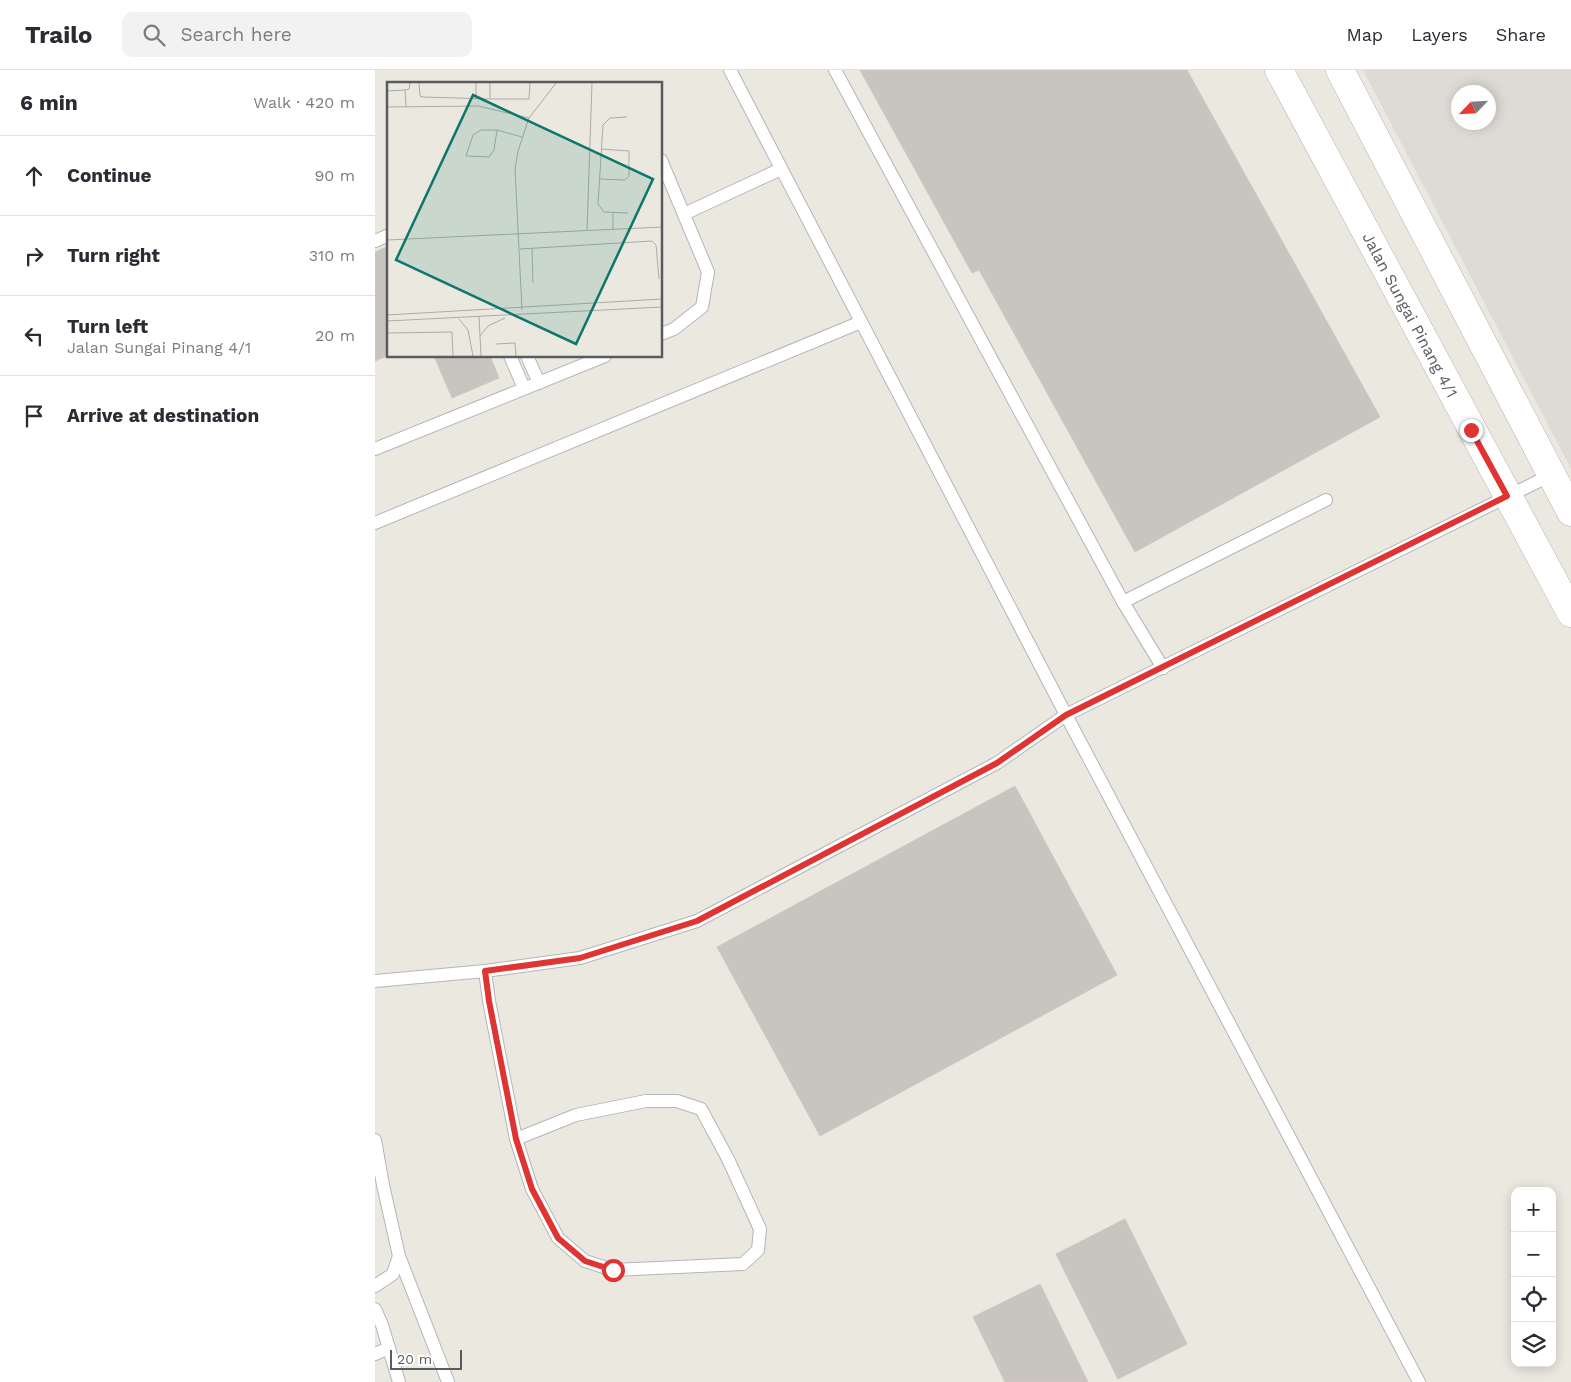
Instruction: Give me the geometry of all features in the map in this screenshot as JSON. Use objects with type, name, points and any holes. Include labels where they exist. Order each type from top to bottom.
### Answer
[{"type":"street","name":"Jalan Sungai Pinang 4/1","points":[[1279,70],[1571,612]]},
{"type":"street","points":[[1340,70],[1571,512]]},
{"type":"lane","points":[[730,70],[1066,715],[1419,1382]]},
{"type":"lane","points":[[835,70],[1123,602],[1163,668]]},
{"type":"lane","points":[[663,164],[708,272],[702,307],[674,329],[663,333]]},
{"type":"lane","points":[[685,214],[781,169]]},
{"type":"lane","points":[[375,240],[387,236]]},
{"type":"lane","points":[[375,523],[861,322]]},
{"type":"lane","points":[[511,358],[524,388]]},
{"type":"lane","points":[[528,358],[539,383]]},
{"type":"lane","points":[[375,449],[600,358]]},
{"type":"lane","points":[[375,981],[485,971],[580,958],[697,921],[997,763],[1066,715],[1551,475]]},
{"type":"lane","points":[[1123,602],[1326,500]]},
{"type":"lane","points":[[485,971],[489,1001],[516,1139],[532,1189],[558,1238],[585,1261],[613,1270],[743,1264],[758,1250],[761,1229],[728,1159],[701,1109],[677,1101],[646,1101],[576,1115],[516,1139]]},
{"type":"lane","points":[[375,1140],[399,1256],[448,1382]]},
{"type":"lane","points":[[375,1286],[393,1274],[399,1256]]},
{"type":"lane","points":[[375,1309],[399,1382]]},
{"type":"lane","points":[[375,1354],[389,1348]]},
{"type":"shaded area","points":[[1363,70],[1571,70],[1571,469]]},
{"type":"building","points":[[860,70],[1187,70],[1380,417],[1135,552],[979,270],[972,273]]},
{"type":"building","points":[[387,247],[387,356],[375,361],[375,252]]},
{"type":"building","points":[[435,358],[491,358],[499,378],[452,398]]},
{"type":"building","points":[[1015,786],[1117,975],[820,1136],[717,947]]},
{"type":"building","points":[[1125,1219],[1187,1344],[1118,1379],[1056,1254]]},
{"type":"building","points":[[1040,1284],[1088,1382],[1005,1382],[973,1317]]},
{"type":"route","points":[[613,1270],[585,1261],[558,1238],[532,1189],[516,1139],[489,1001],[485,971],[580,958],[697,921],[997,763],[1066,715],[1507,496],[1471,430]]}]
